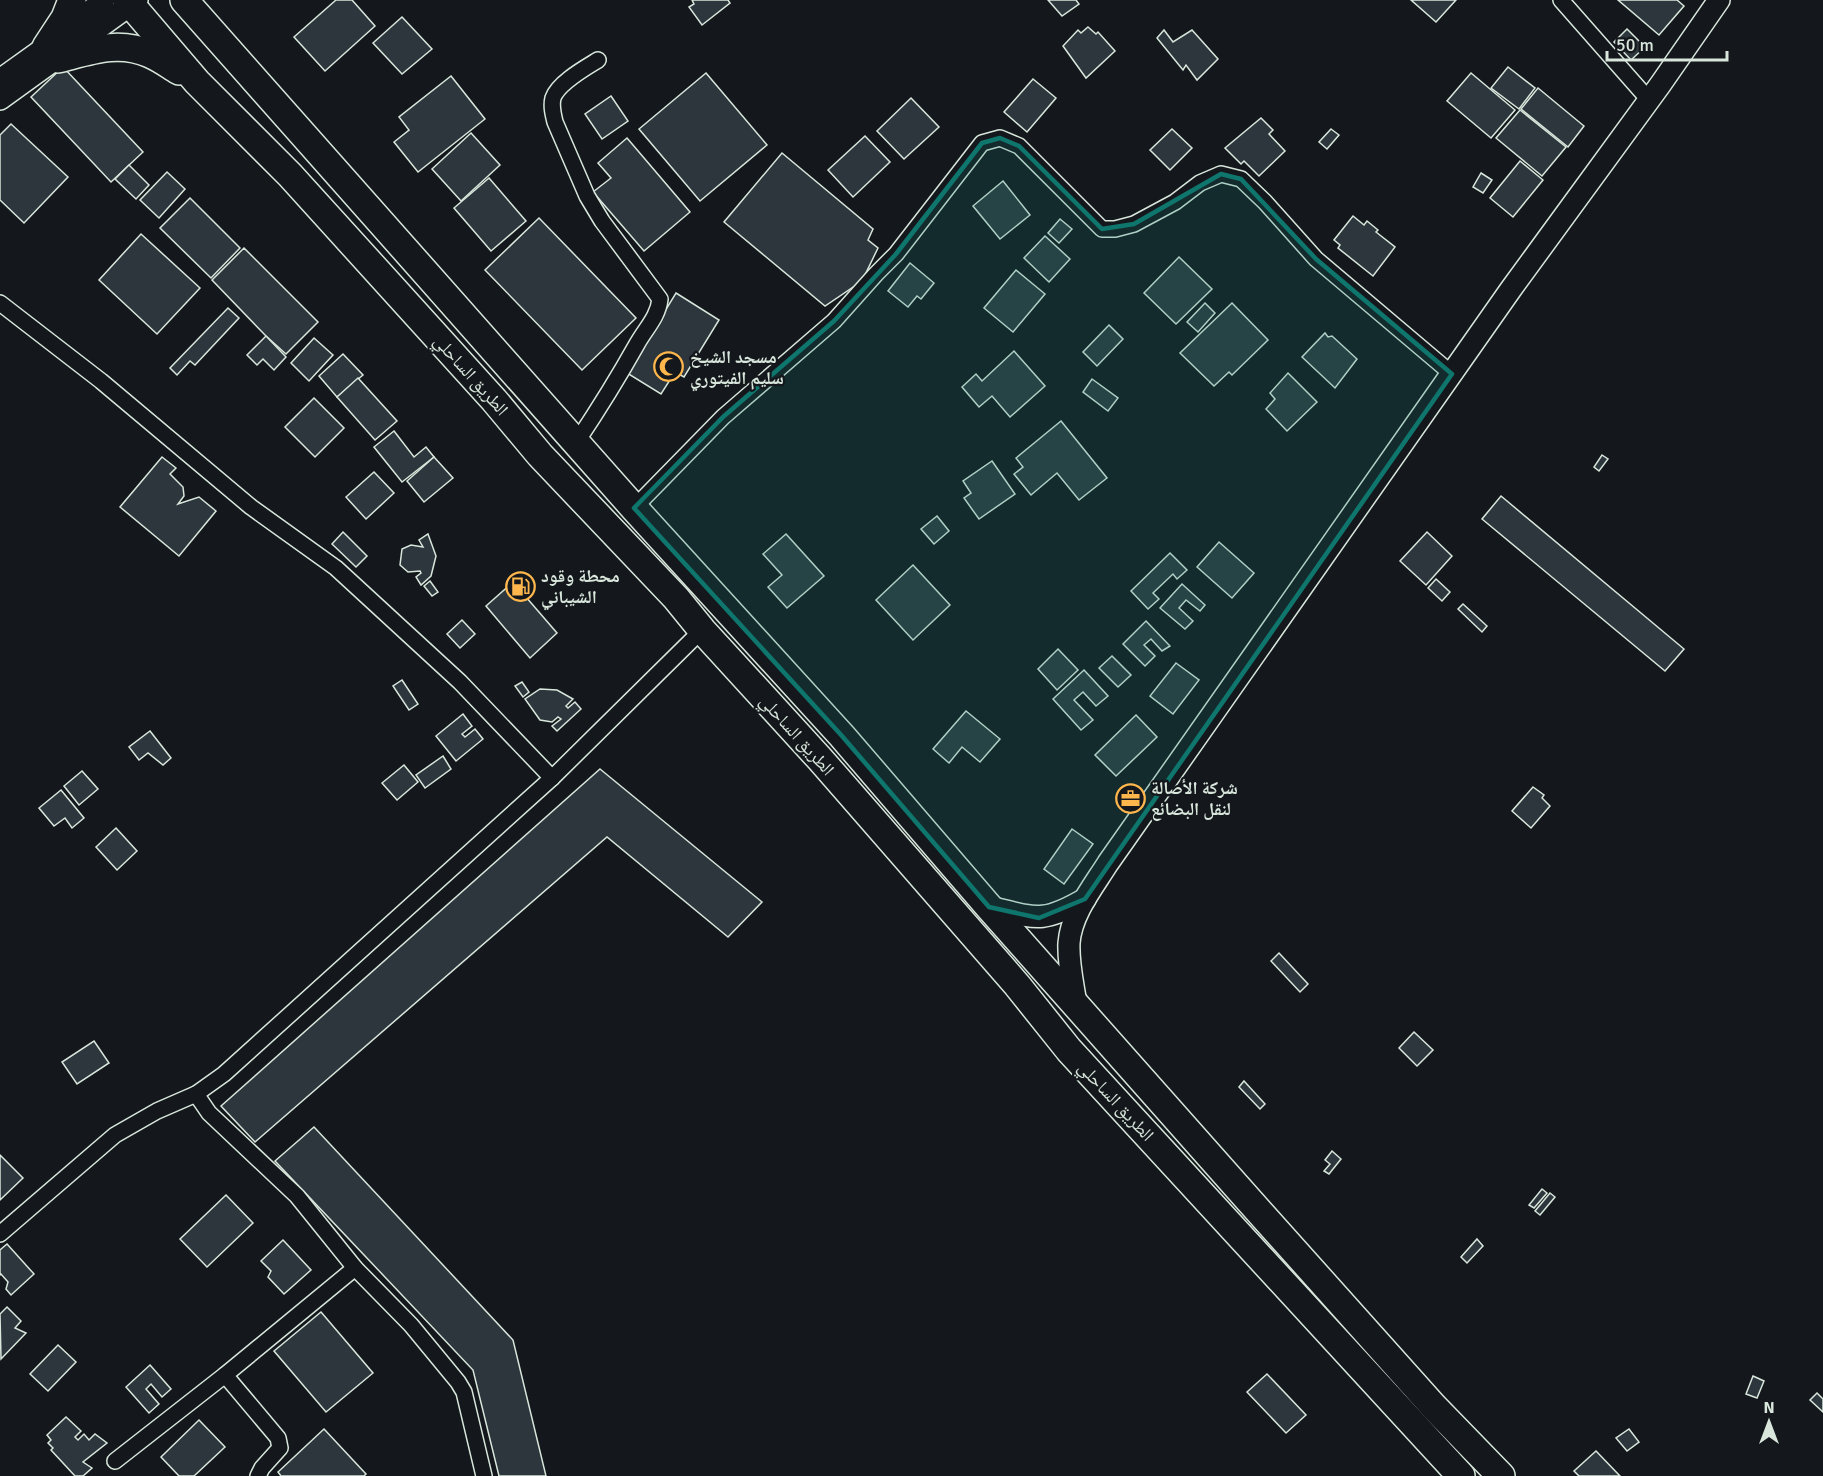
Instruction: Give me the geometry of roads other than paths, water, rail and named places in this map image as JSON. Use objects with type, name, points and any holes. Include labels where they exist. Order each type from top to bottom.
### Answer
[{"type":"highway","points":[[72,0],[52,53],[107,46],[129,47],[151,54],[197,82]]},
{"type":"highway","name":"الطريق الساحلي","points":[[184,0],[634,508],[842,736],[989,907],[1424,1395],[1501,1476]]},
{"type":"highway","points":[[206,0],[220,40]]},
{"type":"highway","name":"الطريق الساحلي","points":[[132,2],[197,82],[290,175],[494,400],[540,455],[676,598],[702,630],[820,759],[1010,976],[1069,1050],[1461,1476]]},
{"type":"highway","points":[[820,759],[842,736]]},
{"type":"street","points":[[0,99],[52,53],[104,0]]},
{"type":"street","points":[[1561,0],[1649,100]]},
{"type":"street","points":[[1076,1004],[1069,943],[1072,929],[1085,899],[1108,863],[1511,289],[1719,0]]},
{"type":"street","points":[[0,80],[52,53],[132,2]]},
{"type":"street","points":[[576,443],[651,324],[659,309],[660,298],[602,221],[587,196],[555,122],[552,109],[554,96],[574,75],[598,60]]},
{"type":"street","points":[[634,508],[723,417],[834,321],[896,254],[982,143],[1000,138],[1019,146],[1102,229],[1115,229],[1134,224],[1175,202],[1200,183],[1221,174],[1241,178],[1316,259],[1452,374]]},
{"type":"street","points":[[0,303],[100,381],[251,507],[336,568],[460,682],[552,778]]},
{"type":"street","points":[[0,1234],[115,1136],[157,1111],[196,1094],[224,1074],[552,778],[702,630]]},
{"type":"street","points":[[989,907],[1030,918],[1039,918],[1053,915],[1085,899]]},
{"type":"street","points":[[196,1094],[209,1113],[297,1196],[355,1268],[411,1325],[464,1392],[484,1476]]},
{"type":"street","points":[[115,1461],[225,1375],[355,1268]]},
{"type":"street","points":[[225,1375],[278,1438],[280,1444],[280,1448],[258,1476]]},
{"type":"place","name":"مسجد الشيخ سليم الفيتوري","points":[[669,367]]},
{"type":"place","name":"محطة وقود الشيباني","points":[[520,586]]},
{"type":"place","name":"شركة الأصالة لنقل البضائع","points":[[1130,798]]}]
